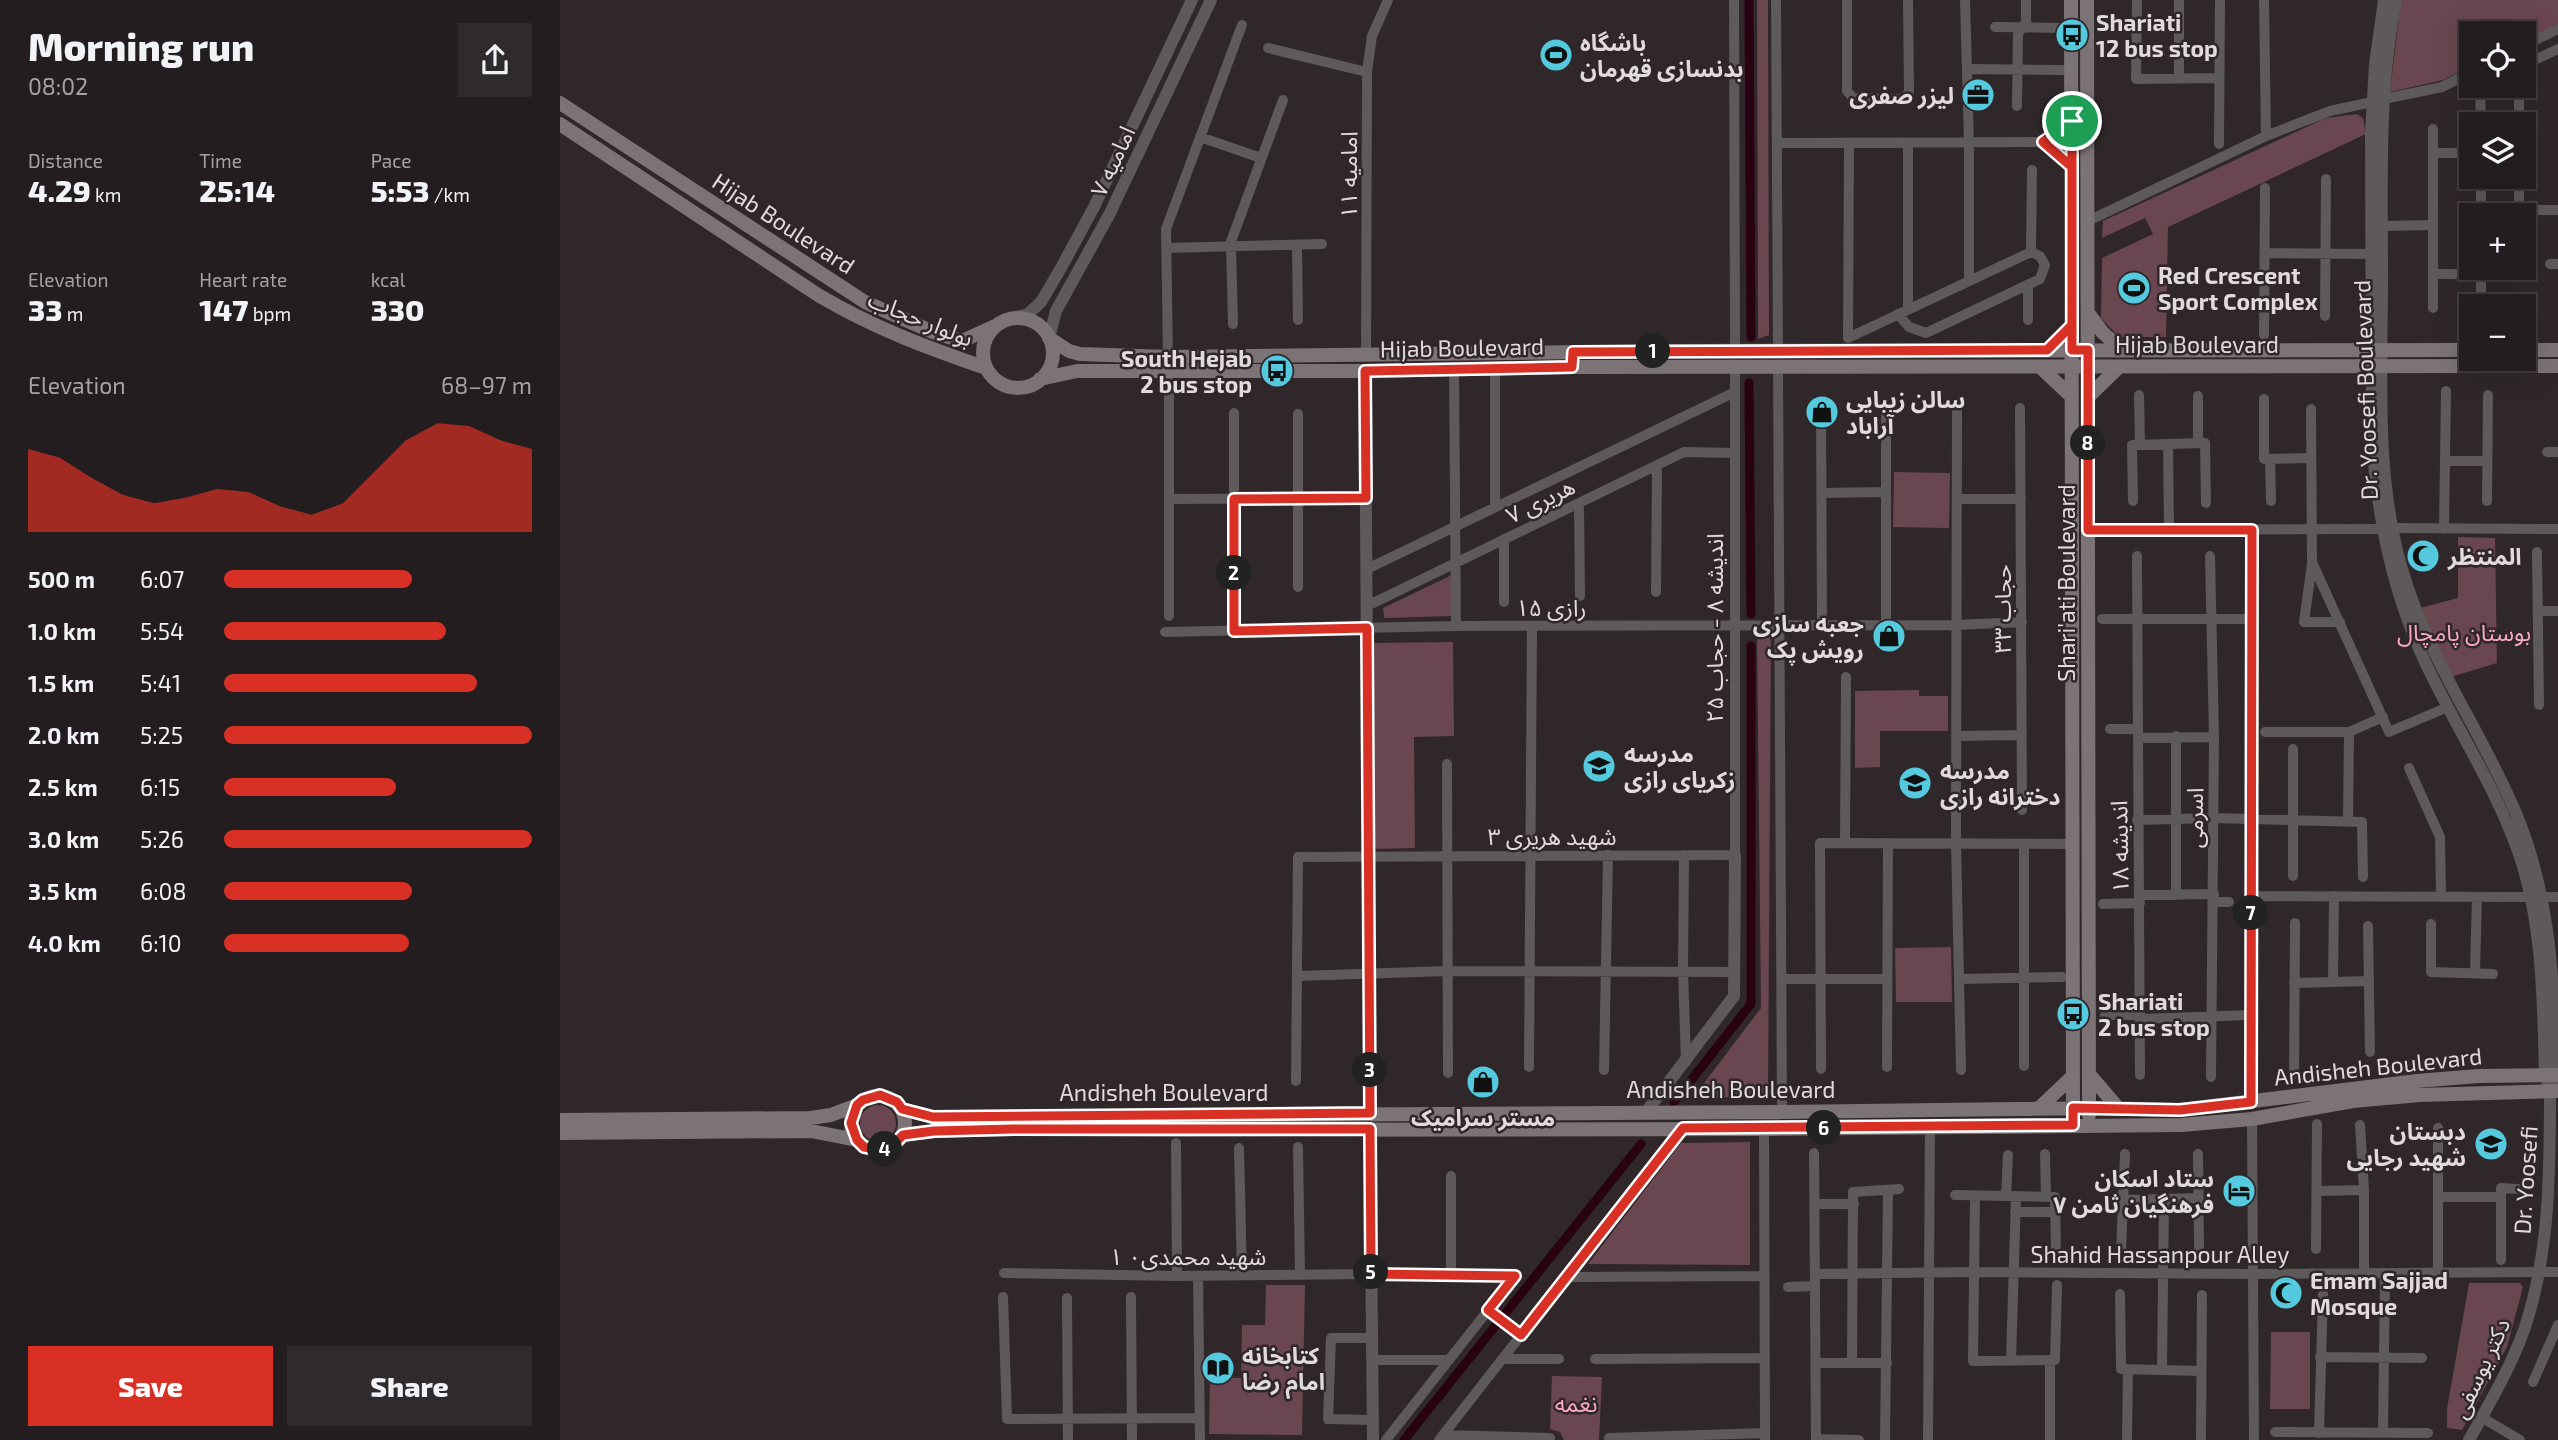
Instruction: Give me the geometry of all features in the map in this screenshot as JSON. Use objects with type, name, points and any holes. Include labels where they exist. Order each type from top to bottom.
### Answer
[{"type":"main road","name":"Shari'ati Boulevard","points":[[2071,0],[2073,1125]]},
{"type":"main road","name":"Shari'ati Boulevard","points":[[2087,0],[2090,1125]]},
{"type":"main road","name":"Hijab Boulevard","points":[[560,103],[865,302],[933,332],[962,341],[995,326]]},
{"type":"main road","name":"بولوار حجاب","points":[[560,124],[857,318],[927,349],[986,368]]},
{"type":"main road","points":[[623,166],[633,151]]},
{"type":"main road","points":[[767,260],[776,245]]},
{"type":"main road","points":[[2088,313],[2103,333],[2123,350]]},
{"type":"main road","points":[[1012,318],[1037,324],[1049,338],[1052,356],[1040,379],[1032,384],[1014,387],[998,381],[986,368],[983,359],[985,341],[995,326],[1012,318]]},
{"type":"main road","points":[[2047,350],[2072,325]]},
{"type":"main road","name":"Hijab Boulevard","points":[[1049,338],[1069,351],[1080,354],[1168,357],[1735,351],[2459,350]]},
{"type":"main road","points":[[2536,350],[2558,350]]},
{"type":"main road","points":[[1572,367],[1573,352]]},
{"type":"main road","name":"Hijab Boulevard","points":[[1040,379],[1077,371],[1495,370],[1572,367],[2558,366]]},
{"type":"main road","points":[[2040,367],[2072,397]]},
{"type":"main road","points":[[2088,397],[2119,367]]},
{"type":"main road","points":[[2089,1074],[2118,1108]]},
{"type":"main road","name":"Andisheh Boulevard","points":[[902,1109],[933,1117],[2073,1108],[2180,1110],[2417,1081],[2553,1075]]},
{"type":"main road","points":[[2038,1109],[2073,1076]]},
{"type":"main road","name":"Andisheh Boulevard","points":[[903,1135],[934,1131],[1013,1129],[1764,1129],[2181,1125],[2252,1119],[2353,1101],[2420,1094],[2554,1091]]},
{"type":"main road","points":[[560,1120],[810,1118],[831,1115],[880,1095],[897,1102],[902,1109],[906,1126],[903,1135],[891,1147],[882,1150],[864,1147],[857,1140],[851,1123],[857,1105]]},
{"type":"main road","points":[[1370,1113],[1370,1129]]},
{"type":"main road","points":[[560,1133],[811,1131],[857,1140]]},
{"type":"street","name":"امامیه ۷","points":[[1012,318],[1028,314],[1041,302],[1061,268],[1094,207],[1192,0]]},
{"type":"street","name":"امامیه ۷","points":[[1049,338],[1056,311],[1109,215],[1211,0]]},
{"type":"street","name":"امامیه ۱۱","points":[[1366,354],[1367,72],[1372,36],[1388,0]]},
{"type":"street","points":[[1734,0],[1735,351]]},
{"type":"street","points":[[1776,0],[1778,351]]},
{"type":"street","points":[[1847,0],[1849,96],[1903,99],[1909,92],[1908,0]]},
{"type":"street","points":[[1965,0],[1969,281]]},
{"type":"street","points":[[2017,106],[2018,34],[2026,22],[2026,0]]},
{"type":"street","points":[[2137,0],[2136,79],[2219,78]]},
{"type":"street","points":[[2179,0],[2179,77]]},
{"type":"street","points":[[2219,144],[2220,0]]},
{"type":"street","points":[[2264,0],[2266,136]]},
{"type":"street","name":"Dr. Yoosefi Boulevard","points":[[2384,0],[2375,64],[2382,226],[2376,350],[2375,483],[2387,528],[2422,628],[2516,814],[2537,897],[2553,978],[2554,1091]]},
{"type":"street","name":"Dr. Yoosefi Boulevard","points":[[2376,350],[2371,254],[2378,101],[2396,0]]},
{"type":"street","points":[[1168,357],[1166,229],[1242,25]]},
{"type":"street","points":[[1995,27],[2063,28]]},
{"type":"street","points":[[2536,40],[2558,29]]},
{"type":"street","points":[[1268,48],[1367,72]]},
{"type":"street","points":[[2536,59],[2558,49]]},
{"type":"street","points":[[1972,69],[2064,70]]},
{"type":"street","points":[[2088,221],[2266,136],[2330,111],[2442,87],[2459,78]]},
{"type":"street","points":[[1233,324],[1230,247],[1283,100]]},
{"type":"street","points":[[1777,143],[2043,142],[2072,121]]},
{"type":"street","points":[[2433,129],[2433,308]]},
{"type":"street","points":[[1200,137],[1261,159]]},
{"type":"street","points":[[2043,142],[2072,167]]},
{"type":"street","points":[[1849,143],[1848,338],[2031,251]]},
{"type":"street","points":[[1908,143],[1903,312],[1909,327],[1926,333],[2040,279],[2045,265],[2040,256],[2031,251]]},
{"type":"street","points":[[2433,153],[2459,153]]},
{"type":"street","points":[[2031,251],[2032,170]]},
{"type":"street","points":[[2325,316],[2326,179]]},
{"type":"street","points":[[2264,335],[2265,188]]},
{"type":"street","points":[[2519,189],[2519,210],[2558,210]]},
{"type":"street","points":[[2382,226],[2433,225]]},
{"type":"street","points":[[1166,248],[1322,244]]},
{"type":"street","points":[[1297,245],[1298,320]]},
{"type":"street","points":[[2265,253],[2371,254]]},
{"type":"street","points":[[2433,274],[2459,272]]},
{"type":"street","points":[[2028,285],[2028,320]]},
{"type":"street","points":[[1778,367],[1783,1112]]},
{"type":"street","name":"اندیشه ۸ - حجاب ۲۵","points":[[1646,1112],[1734,996],[1735,368]]},
{"type":"street","points":[[1454,370],[1456,626]]},
{"type":"street","points":[[1495,370],[1495,507]]},
{"type":"street","points":[[1365,371],[1370,1113]]},
{"type":"street","points":[[1169,381],[1169,616]]},
{"type":"street","points":[[2444,529],[2446,391]]},
{"type":"street","points":[[1367,569],[1735,392]]},
{"type":"street","points":[[2139,395],[2140,444]]},
{"type":"street","points":[[2487,501],[2488,395]]},
{"type":"street","points":[[2198,396],[2198,443]]},
{"type":"street","points":[[2264,399],[2271,501]]},
{"type":"street","points":[[1821,405],[1822,625]]},
{"type":"street","points":[[1957,405],[1956,843],[1961,1070]]},
{"type":"street","name":"حجاب ۳۳","points":[[2020,408],[2022,810]]},
{"type":"street","points":[[1886,409],[1886,625]]},
{"type":"street","points":[[2311,409],[2312,562],[2304,622],[2340,622]]},
{"type":"street","points":[[1234,413],[1234,631]]},
{"type":"street","points":[[1298,414],[1298,587]]},
{"type":"street","points":[[2133,501],[2132,445],[2205,443],[2206,503]]},
{"type":"street","points":[[2168,444],[2169,530]]},
{"type":"street","name":"هریری ۷","points":[[1367,606],[1684,452],[1735,453]]},
{"type":"street","points":[[2267,459],[2311,458]]},
{"type":"street","points":[[2445,461],[2487,461]]},
{"type":"street","points":[[1656,592],[1657,465]]},
{"type":"street","points":[[1822,493],[1886,492]]},
{"type":"street","points":[[1169,499],[1366,498]]},
{"type":"street","points":[[1957,499],[2021,499]]},
{"type":"street","points":[[1579,503],[1580,596]]},
{"type":"street","name":"Dr. Yoosefi Boulevard","points":[[2387,528],[2394,582],[2412,632],[2506,818],[2537,897]]},
{"type":"street","points":[[2088,530],[2558,529]]},
{"type":"street","points":[[2251,1102],[2252,530]]},
{"type":"street","points":[[1504,539],[1504,601]]},
{"type":"street","points":[[2537,552],[2539,705]]},
{"type":"street","name":"اندیشه ۱۸","points":[[2137,556],[2140,1075]]},
{"type":"street","name":"اسرمی","points":[[2210,556],[2214,737],[2211,1077]]},
{"type":"street","points":[[2312,562],[2389,733],[2448,707]]},
{"type":"street","points":[[2538,611],[2558,611]]},
{"type":"street","points":[[2102,619],[2253,619]]},
{"type":"street","name":"رازی ۱۵","points":[[1165,632],[1456,626],[1956,625],[2021,622]]},
{"type":"street","points":[[1529,1067],[1532,626]]},
{"type":"street","points":[[1845,843],[1846,677]]},
{"type":"street","points":[[2265,732],[2349,733],[2383,717]]},
{"type":"street","points":[[2110,729],[2214,737]]},
{"type":"street","points":[[2348,822],[2349,733]]},
{"type":"street","points":[[1956,736],[2022,735]]},
{"type":"street","points":[[2176,736],[2176,895]]},
{"type":"street","points":[[2293,749],[2294,876]]},
{"type":"street","points":[[1447,764],[1448,1073]]},
{"type":"street","points":[[2409,768],[2440,837],[2441,897]]},
{"type":"street","points":[[2137,820],[2251,818],[2362,822],[2363,877]]},
{"type":"street","points":[[1821,1069],[1820,843],[2073,844]]},
{"type":"street","points":[[1888,843],[1888,1067]]},
{"type":"street","points":[[2024,844],[2025,1066]]},
{"type":"street","points":[[1605,1070],[1608,855]]},
{"type":"street","points":[[1684,855],[1683,971],[1686,1062]]},
{"type":"street","name":"شهید هریری ۳","points":[[1298,976],[1298,857],[1735,855]]},
{"type":"street","points":[[2103,904],[2176,895],[2229,902]]},
{"type":"street","points":[[2251,896],[2558,897]]},
{"type":"street","points":[[2333,982],[2334,896]]},
{"type":"street","points":[[2475,973],[2477,897]]},
{"type":"street","points":[[2294,1074],[2295,923]]},
{"type":"street","points":[[2431,924],[2431,972],[2493,974]]},
{"type":"street","points":[[2368,926],[2370,1052]]},
{"type":"street","points":[[1296,1081],[1298,976],[1448,971],[1734,972]]},
{"type":"street","points":[[1959,979],[2062,977]]},
{"type":"street","points":[[1782,979],[1888,979]]},
{"type":"street","points":[[2294,984],[2369,981]]},
{"type":"street","points":[[2105,1015],[2250,1015]]},
{"type":"street","name":"Dr. Yoosefi","points":[[2538,1272],[2546,1222],[2554,1091]]},
{"type":"street","points":[[2252,1119],[2254,1440]]},
{"type":"street","points":[[2316,1249],[2317,1125]]},
{"type":"street","points":[[2360,1125],[2364,1191],[2364,1273]]},
{"type":"street","points":[[1928,1440],[1930,1126]]},
{"type":"street","points":[[1441,1437],[1683,1128]]},
{"type":"street","points":[[2438,1128],[2438,1272]]},
{"type":"street","points":[[1370,1129],[1373,1440]]},
{"type":"street","points":[[1609,1438],[1765,1436],[1764,1129]]},
{"type":"street","points":[[1176,1143],[1177,1276]]},
{"type":"street","points":[[1298,1147],[1300,1275]]},
{"type":"street","points":[[1239,1148],[1242,1275]]},
{"type":"street","points":[[1814,1153],[1816,1440],[1859,1440]]},
{"type":"street","points":[[2045,1154],[2046,1196]]},
{"type":"street","points":[[2121,1251],[2125,1154]]},
{"type":"street","points":[[2198,1154],[2199,1249]]},
{"type":"street","points":[[2008,1155],[2015,1212],[2011,1360]]},
{"type":"street","points":[[1451,1176],[1451,1275]]},
{"type":"street","points":[[2501,1260],[2501,1188],[2518,1189]]},
{"type":"street","points":[[1852,1363],[1853,1192],[1899,1189]]},
{"type":"street","points":[[1885,1440],[1888,1190]]},
{"type":"street","points":[[2316,1191],[2364,1191]]},
{"type":"street","points":[[1955,1195],[2055,1197],[2056,1251]]},
{"type":"street","points":[[1975,1196],[1973,1361],[2055,1360],[2057,1285]]},
{"type":"street","points":[[2438,1197],[2501,1197]]},
{"type":"street","points":[[2123,1200],[2199,1198]]},
{"type":"street","points":[[2162,1369],[2164,1199]]},
{"type":"street","points":[[1815,1204],[1854,1204]]},
{"type":"street","points":[[2015,1212],[2055,1212]]},
{"type":"street","name":"دکتر یوسفی","points":[[2469,1440],[2509,1366],[2524,1329],[2538,1272]]},
{"type":"street","name":"Shahid Hassanpour Alley","points":[[1815,1274],[2558,1272]]},
{"type":"street","name":"شهید محمدی۰ ۱","points":[[1004,1273],[1515,1276],[1488,1310]]},
{"type":"street","points":[[2379,1435],[2385,1357],[2385,1273]]},
{"type":"street","points":[[1198,1276],[1200,1440]]},
{"type":"street","points":[[1567,1277],[1764,1276]]},
{"type":"street","points":[[1788,1287],[1815,1286]]},
{"type":"street","points":[[2119,1294],[2121,1369],[2201,1371]]},
{"type":"street","points":[[2315,1435],[2323,1294]]},
{"type":"street","points":[[2201,1440],[2202,1295]]},
{"type":"street","points":[[1003,1297],[1007,1419],[1200,1418]]},
{"type":"street","points":[[1131,1297],[1132,1440]]},
{"type":"street","points":[[1067,1298],[1068,1440]]},
{"type":"street","points":[[1386,1440],[1488,1310],[1521,1335]]},
{"type":"street","points":[[2533,1382],[2557,1333]]},
{"type":"street","points":[[1372,1338],[1331,1338],[1328,1419],[1372,1420]]},
{"type":"street","points":[[2320,1356],[2421,1358]]},
{"type":"street","points":[[1595,1359],[1765,1357]]},
{"type":"street","points":[[1502,1359],[1559,1359]]},
{"type":"street","points":[[1372,1360],[1448,1360]]},
{"type":"street","points":[[2050,1360],[2050,1440]]},
{"type":"street","points":[[1816,1363],[1887,1363]]},
{"type":"street","points":[[2127,1440],[2129,1369]]},
{"type":"street","points":[[2482,1417],[2520,1440]]},
{"type":"street","points":[[2274,1432],[2315,1435],[2428,1433]]},
{"type":"street","points":[[1441,1437],[1550,1438]]},
{"type":"green space","points":[[1757,0],[1768,0],[1769,335],[1758,339]]},
{"type":"green space","points":[[2401,0],[2558,0],[2558,24],[2536,35],[2536,21],[2459,21],[2459,72],[2443,80],[2390,92]]},
{"type":"green space","points":[[2357,114],[2363,118],[2366,134],[2168,227],[2166,337],[2119,337],[2101,318],[2102,258],[2153,234],[2145,218],[2102,238],[2103,221],[2326,118]]},
{"type":"green space","points":[[1894,472],[1950,473],[1949,528],[1893,527]]},
{"type":"green space","name":"بوستان پامچال","points":[[2458,537],[2495,538],[2497,663],[2451,677],[2420,608],[2458,598]]},
{"type":"green space","points":[[1452,575],[1453,616],[1384,618],[1383,608]]},
{"type":"green space","points":[[1771,634],[1768,1095],[1692,1099],[1761,1008],[1757,638]]},
{"type":"green space","points":[[1453,642],[1454,736],[1414,737],[1415,848],[1375,849],[1374,643]]},
{"type":"green space","points":[[1919,690],[1919,696],[1948,696],[1948,731],[1880,731],[1880,767],[1855,768],[1855,691]]},
{"type":"green space","points":[[1951,947],[1952,1002],[1896,1002],[1895,948]]},
{"type":"green space","points":[[878,1105],[890,1111],[896,1123],[890,1135],[878,1141],[866,1135],[860,1123],[866,1111]]},
{"type":"green space","points":[[1750,1142],[1750,1265],[1588,1264],[1681,1143]]},
{"type":"green space","points":[[2469,1283],[2520,1283],[2523,1287],[2507,1347],[2462,1430],[2447,1428],[2447,1409]]},
{"type":"green space","points":[[1266,1285],[1305,1285],[1302,1435],[1209,1434],[1210,1377],[1241,1378],[1242,1325],[1265,1325]]},
{"type":"green space","points":[[2271,1332],[2310,1332],[2310,1409],[2270,1409]]},
{"type":"green space","name":"نغمه","points":[[1552,1376],[1602,1377],[1599,1440],[1564,1440],[1560,1432],[1550,1429]]},
{"type":"waterway","points":[[1749,0],[1751,337]]},
{"type":"waterway","points":[[1749,383],[1751,614]]},
{"type":"waterway","points":[[1674,1102],[1751,1004],[1751,646]]},
{"type":"waterway","points":[[1404,1440],[1641,1144]]},
{"type":"place","name":"Shariati 12 bus stop","points":[[2072,35]]},
{"type":"place","name":"باشگاه بدنسازی قهرمان","points":[[1556,55]]},
{"type":"place","name":"لیزر صفری","points":[[1978,95]]},
{"type":"place","name":"Red Crescent Sport Complex","points":[[2134,288]]},
{"type":"place","name":"South Hejab 2 bus stop","points":[[1277,371]]},
{"type":"place","name":"سالن زیبایی آراباد","points":[[1822,412]]},
{"type":"place","name":"المنتظر","points":[[2423,556]]},
{"type":"place","name":"جعبه سازی رویش پک","points":[[1889,636]]},
{"type":"place","name":"مدرسه زکریای رازی","points":[[1599,766]]},
{"type":"place","name":"مدرسه دخترانه رازی","points":[[1915,783]]},
{"type":"place","name":"Shariati 2 bus stop","points":[[2073,1014]]},
{"type":"place","name":"مستر سرامیک","points":[[1483,1082]]},
{"type":"place","name":"دبستان شهید رجایی","points":[[2491,1144]]},
{"type":"place","name":"ستاد اسکان فرهنگیان ثامن ۷","points":[[2239,1191]]},
{"type":"place","name":"Emam Sajjad Mosque","points":[[2286,1293]]},
{"type":"place","name":"کتابخانه امام رضا","points":[[1218,1368]]},
{"type":"route","points":[[2072,121],[2043,142],[2072,167],[2072,325],[2072,341],[2072,350],[2088,350],[2088,530],[2252,530],[2251,1102],[2180,1110],[2073,1108],[2073,1125],[1683,1128],[1521,1335],[1488,1310],[1515,1276],[1371,1274],[1370,1129],[934,1131],[903,1135],[891,1147],[882,1150],[864,1147],[857,1140],[852,1132],[852,1114],[863,1100],[880,1095],[897,1102],[902,1109],[933,1117],[1370,1113],[1367,628],[1234,631],[1234,499],[1366,498],[1365,371],[1572,367],[1573,352],[2047,350],[2072,325],[2072,121]]}]
